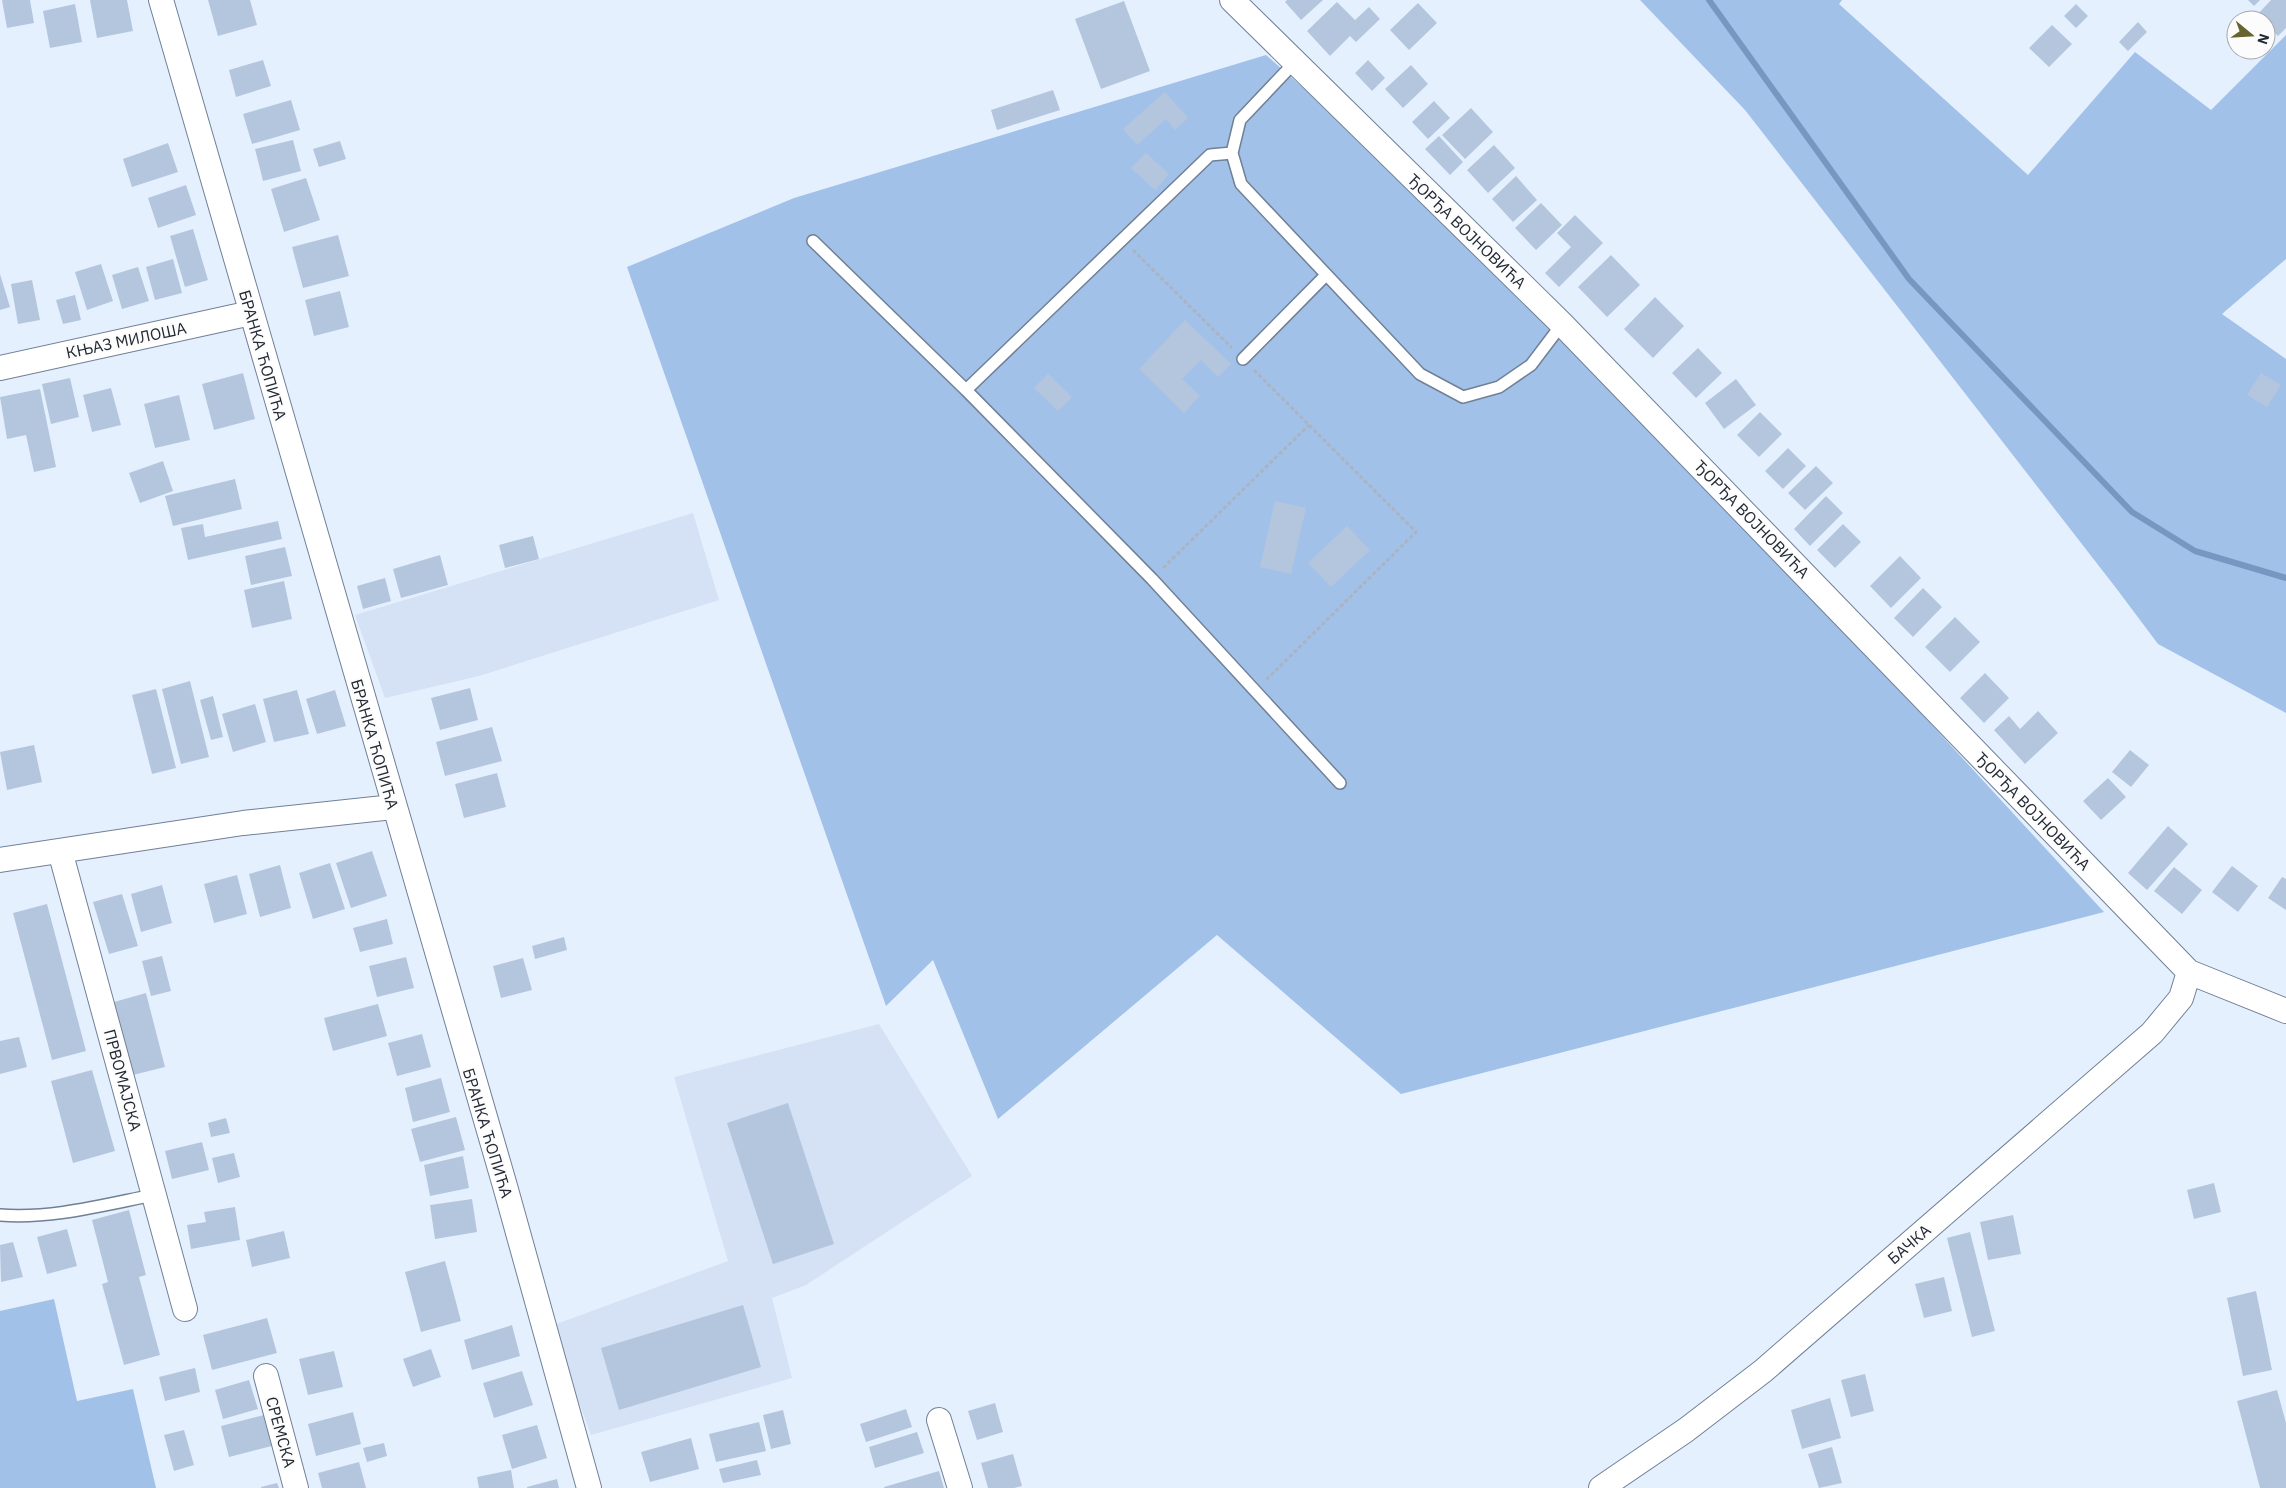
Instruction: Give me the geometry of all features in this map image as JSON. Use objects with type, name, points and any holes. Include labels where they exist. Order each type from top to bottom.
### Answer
[{"type":"street","name":"БРАНКА ЋОПИЋА","points":[[161,0],[393,807],[505,1186],[589,1488]]},
{"type":"street","name":"ЂОРЂА ВОЈНОВИЋА","points":[[1232,0],[1562,324],[2189,972],[2286,1011]]},
{"type":"street","name":"КЊАЗ МИЛОША","points":[[0,368],[251,313]]},
{"type":"street","points":[[0,860],[243,823],[393,807]]},
{"type":"street","name":"ПРВОМАЈСКА","points":[[60,851],[185,1309]]},
{"type":"street","name":"БАЧКА","points":[[1601,1488],[1686,1430],[1763,1371],[2152,1033],[2181,998],[2189,972]]},
{"type":"street","name":"СРЕМСКА","points":[[266,1376],[296,1488]]},
{"type":"street","points":[[939,1420],[960,1488]]},
{"type":"lane","points":[[1295,62],[1240,120],[1232,153],[1241,184],[1420,374],[1463,397],[1499,387],[1532,365],[1562,324]]},
{"type":"lane","points":[[966,390],[1210,156],[1232,153]]},
{"type":"lane","points":[[814,241],[966,390],[1152,579],[1340,783]]},
{"type":"lane","points":[[1243,359],[1326,275]]},
{"type":"lane","points":[[0,1215],[27,1217],[65,1212],[154,1195]]},
{"type":"path","points":[[1122,239],[1416,532],[1256,690]]},
{"type":"path","points":[[1152,579],[1309,425]]},
{"type":"shaded area","points":[[1640,0],[1842,0],[1839,4],[2028,175],[2135,52],[2211,110],[2261,60],[2276,60],[2276,45],[2286,35],[2286,259],[2222,314],[2286,359],[2286,713],[2158,644],[1745,110]]},
{"type":"shaded area","points":[[1266,55],[1529,287],[2104,912],[1401,1094],[1217,935],[998,1119],[933,960],[886,1006],[627,267],[794,198]]},
{"type":"shaded area","points":[[693,513],[719,600],[479,676],[385,698],[355,615]]},
{"type":"shaded area","points":[[879,1024],[972,1176],[806,1285],[772,1298],[792,1378],[591,1435],[551,1326],[728,1261],[674,1077]]},
{"type":"shaded area","points":[[54,1299],[77,1401],[133,1389],[156,1488],[0,1488],[0,1311]]},
{"type":"building","points":[[2,0],[30,0],[34,23],[7,28]]},
{"type":"building","points":[[90,0],[127,0],[133,31],[97,38]]},
{"type":"building","points":[[208,0],[250,0],[257,25],[218,36]]},
{"type":"building","points":[[1287,0],[1323,0],[1301,20],[1285,2]]},
{"type":"building","points":[[2248,0],[2260,0],[2254,6]]},
{"type":"building","points":[[2271,0],[2286,0],[2286,28],[2278,36],[2276,34],[2276,10],[2262,10]]},
{"type":"building","points":[[1124,1],[1150,71],[1101,89],[1075,19]]},
{"type":"building","points":[[1337,2],[1355,20],[1369,7],[1380,19],[1356,42],[1350,36],[1330,56],[1307,31]]},
{"type":"building","points":[[1418,3],[1437,23],[1409,50],[1390,30]]},
{"type":"building","points":[[75,4],[82,42],[50,48],[43,11]]},
{"type":"building","points":[[2076,4],[2088,16],[2076,28],[2064,16]]},
{"type":"building","points":[[2138,22],[2147,32],[2128,51],[2119,42]]},
{"type":"building","points":[[2052,25],[2072,44],[2049,67],[2029,48]]},
{"type":"building","points":[[263,60],[271,86],[236,97],[229,70]]},
{"type":"building","points":[[1368,60],[1385,78],[1372,91],[1355,73]]},
{"type":"building","points":[[1411,65],[1428,84],[1403,108],[1385,89]]},
{"type":"building","points":[[1053,90],[1060,110],[997,130],[991,110]]},
{"type":"building","points":[[1165,92],[1188,118],[1175,130],[1166,119],[1137,145],[1123,129]]},
{"type":"building","points":[[291,100],[300,130],[252,144],[243,114]]},
{"type":"building","points":[[1434,101],[1450,118],[1428,139],[1412,122]]},
{"type":"building","points":[[1471,108],[1493,132],[1465,159],[1442,135]]},
{"type":"building","points":[[1439,136],[1463,162],[1450,175],[1425,149]]},
{"type":"building","points":[[293,140],[301,171],[263,181],[255,149]]},
{"type":"building","points":[[340,141],[346,159],[319,167],[313,149]]},
{"type":"building","points":[[168,143],[178,172],[132,187],[123,159]]},
{"type":"building","points":[[1494,145],[1515,168],[1488,193],[1467,170]]},
{"type":"building","points":[[1146,153],[1169,174],[1155,190],[1131,168]]},
{"type":"building","points":[[1516,176],[1537,200],[1513,222],[1492,199]]},
{"type":"building","points":[[306,178],[320,220],[284,232],[271,189]]},
{"type":"building","points":[[186,185],[196,215],[158,228],[148,198]]},
{"type":"building","points":[[1541,203],[1562,225],[1536,250],[1515,228]]},
{"type":"building","points":[[1575,215],[1603,243],[1559,287],[1545,273],[1571,247],[1557,233]]},
{"type":"building","points":[[193,229],[208,280],[185,287],[170,236]]},
{"type":"building","points":[[338,235],[349,276],[303,288],[292,247]]},
{"type":"building","points":[[1611,255],[1640,285],[1607,317],[1578,287]]},
{"type":"building","points":[[173,259],[182,293],[155,300],[146,267]]},
{"type":"building","points":[[101,264],[113,301],[87,310],[75,272]]},
{"type":"building","points":[[138,267],[149,301],[122,309],[112,275]]},
{"type":"building","points":[[0,274],[10,307],[0,310]]},
{"type":"building","points":[[32,280],[40,320],[18,324],[11,284]]},
{"type":"building","points":[[340,291],[349,327],[314,336],[305,300]]},
{"type":"building","points":[[75,295],[81,320],[63,324],[56,300]]},
{"type":"building","points":[[1655,297],[1684,326],[1653,358],[1624,329]]},
{"type":"building","points":[[1185,320],[1231,364],[1218,377],[1201,360],[1182,379],[1200,396],[1184,413],[1139,369]]},
{"type":"building","points":[[1698,348],[1722,373],[1696,398],[1672,373]]},
{"type":"building","points":[[243,373],[255,419],[214,430],[202,384]]},
{"type":"building","points":[[2261,373],[2281,385],[2267,407],[2247,395]]},
{"type":"building","points":[[1048,374],[1072,397],[1058,411],[1034,388]]},
{"type":"building","points":[[70,378],[79,417],[51,424],[42,384]]},
{"type":"building","points":[[1736,379],[1756,405],[1724,429],[1705,403]]},
{"type":"building","points":[[111,388],[121,425],[92,432],[83,395]]},
{"type":"building","points":[[40,389],[56,467],[34,472],[26,435],[7,439],[0,397]]},
{"type":"building","points":[[179,395],[190,440],[155,448],[144,404]]},
{"type":"building","points":[[1760,412],[1782,434],[1759,457],[1737,435]]},
{"type":"building","points":[[1788,448],[1806,466],[1783,489],[1765,471]]},
{"type":"building","points":[[163,461],[173,491],[140,503],[129,473]]},
{"type":"building","points":[[1816,466],[1833,483],[1805,510],[1788,493]]},
{"type":"building","points":[[235,479],[242,509],[173,526],[165,496]]},
{"type":"building","points":[[1826,496],[1843,513],[1810,546],[1794,529]]},
{"type":"building","points":[[1275,501],[1306,508],[1291,574],[1260,567]]},
{"type":"building","points":[[278,521],[282,539],[188,560],[181,528],[203,524],[205,537]]},
{"type":"building","points":[[1843,524],[1861,542],[1835,568],[1817,550]]},
{"type":"building","points":[[1347,526],[1370,550],[1331,587],[1308,563]]},
{"type":"building","points":[[533,536],[539,559],[505,568],[499,545]]},
{"type":"building","points":[[285,547],[292,576],[251,585],[245,556]]},
{"type":"building","points":[[440,555],[448,585],[401,598],[393,569]]},
{"type":"building","points":[[1900,556],[1921,578],[1891,608],[1870,586]]},
{"type":"building","points":[[385,578],[391,601],[363,609],[357,586]]},
{"type":"building","points":[[284,581],[292,619],[252,628],[244,590]]},
{"type":"building","points":[[1923,588],[1942,607],[1913,637],[1894,618]]},
{"type":"building","points":[[1955,617],[1980,642],[1950,672],[1925,647]]},
{"type":"building","points":[[1985,673],[2009,698],[1984,723],[1960,698]]},
{"type":"building","points":[[190,681],[209,757],[181,764],[162,689]]},
{"type":"building","points":[[470,688],[478,720],[440,730],[431,698]]},
{"type":"building","points":[[156,689],[176,768],[152,774],[132,695]]},
{"type":"building","points":[[297,690],[309,734],[274,742],[263,699]]},
{"type":"building","points":[[335,690],[346,726],[317,734],[306,699]]},
{"type":"building","points":[[213,696],[223,737],[211,740],[200,700]]},
{"type":"building","points":[[255,704],[266,742],[233,752],[222,714]]},
{"type":"building","points":[[2038,711],[2058,733],[2025,764],[1994,730],[2009,716],[2020,729]]},
{"type":"building","points":[[492,727],[502,761],[445,776],[436,742]]},
{"type":"building","points":[[34,745],[42,782],[7,790],[0,752]]},
{"type":"building","points":[[2130,750],[2149,765],[2131,787],[2112,772]]},
{"type":"building","points":[[497,773],[506,807],[464,818],[455,784]]},
{"type":"building","points":[[2108,778],[2126,797],[2101,820],[2083,801]]},
{"type":"building","points":[[2168,826],[2188,844],[2147,890],[2128,873]]},
{"type":"building","points":[[372,851],[387,896],[351,908],[336,863]]},
{"type":"building","points":[[330,863],[345,909],[313,919],[299,873]]},
{"type":"building","points":[[280,865],[291,908],[260,917],[249,874]]},
{"type":"building","points":[[2232,866],[2258,886],[2238,912],[2212,892]]},
{"type":"building","points":[[2174,867],[2202,890],[2182,914],[2154,891]]},
{"type":"building","points":[[237,875],[247,914],[214,923],[204,884]]},
{"type":"building","points":[[2282,877],[2286,879],[2286,910],[2268,898]]},
{"type":"building","points":[[162,885],[172,923],[141,932],[131,894]]},
{"type":"building","points":[[122,894],[138,946],[109,954],[93,902]]},
{"type":"building","points":[[47,904],[86,1051],[52,1060],[13,913]]},
{"type":"building","points":[[387,919],[393,944],[360,952],[353,928]]},
{"type":"building","points":[[564,937],[567,950],[535,959],[532,946]]},
{"type":"building","points":[[162,956],[171,991],[151,996],[142,961]]},
{"type":"building","points":[[406,957],[414,988],[377,997],[369,966]]},
{"type":"building","points":[[523,958],[532,990],[501,998],[493,966]]},
{"type":"building","points":[[146,993],[165,1067],[133,1075],[114,1002]]},
{"type":"building","points":[[378,1004],[387,1036],[333,1051],[324,1018]]},
{"type":"building","points":[[422,1034],[431,1067],[397,1076],[388,1043]]},
{"type":"building","points":[[19,1037],[27,1067],[0,1074],[0,1041]]},
{"type":"building","points":[[92,1070],[115,1151],[73,1163],[51,1081]]},
{"type":"building","points":[[441,1078],[450,1112],[413,1122],[405,1088]]},
{"type":"building","points":[[788,1103],[834,1244],[773,1264],[727,1123]]},
{"type":"building","points":[[456,1117],[465,1150],[420,1162],[411,1129]]},
{"type":"building","points":[[226,1118],[230,1133],[211,1137],[208,1123]]},
{"type":"building","points":[[202,1142],[209,1170],[172,1179],[165,1151]]},
{"type":"building","points":[[234,1153],[240,1177],[218,1183],[212,1158]]},
{"type":"building","points":[[463,1156],[469,1188],[430,1196],[424,1165]]},
{"type":"building","points":[[2214,1183],[2221,1212],[2194,1219],[2187,1190]]},
{"type":"building","points":[[472,1199],[477,1232],[435,1239],[430,1205]]},
{"type":"building","points":[[235,1207],[240,1240],[191,1249],[187,1225],[206,1222],[204,1212]]},
{"type":"building","points":[[129,1210],[146,1275],[139,1277],[160,1355],[124,1365],[102,1284],[108,1282],[92,1220]]},
{"type":"building","points":[[2013,1215],[2021,1254],[1988,1260],[1980,1222]]},
{"type":"building","points":[[67,1229],[77,1266],[47,1274],[37,1237]]},
{"type":"building","points":[[284,1231],[290,1258],[252,1267],[246,1240]]},
{"type":"building","points":[[1970,1232],[1995,1331],[1972,1337],[1947,1238]]},
{"type":"building","points":[[13,1242],[23,1277],[1,1282],[0,1245]]},
{"type":"building","points":[[445,1261],[461,1321],[421,1332],[405,1272]]},
{"type":"building","points":[[1944,1277],[1952,1311],[1924,1318],[1915,1284]]},
{"type":"building","points":[[2256,1291],[2272,1370],[2243,1376],[2227,1298]]},
{"type":"building","points":[[743,1305],[761,1367],[619,1410],[601,1348]]},
{"type":"building","points":[[267,1318],[277,1353],[212,1370],[203,1335]]},
{"type":"building","points":[[512,1325],[520,1356],[472,1370],[464,1340]]},
{"type":"building","points":[[431,1349],[441,1377],[413,1387],[403,1359]]},
{"type":"building","points":[[334,1351],[343,1387],[308,1395],[299,1359]]},
{"type":"building","points":[[195,1368],[200,1392],[165,1401],[159,1377]]},
{"type":"building","points":[[522,1371],[533,1405],[494,1418],[483,1383]]},
{"type":"building","points":[[1865,1374],[1874,1411],[1851,1417],[1841,1380]]},
{"type":"building","points":[[249,1380],[258,1409],[223,1419],[215,1390]]},
{"type":"building","points":[[2277,1390],[2286,1423],[2286,1488],[2260,1488],[2237,1401]]},
{"type":"building","points":[[1830,1398],[1841,1438],[1802,1449],[1791,1410]]},
{"type":"building","points":[[995,1403],[1003,1432],[977,1440],[968,1411]]},
{"type":"building","points":[[906,1409],[912,1427],[866,1442],[860,1424]]},
{"type":"building","points":[[783,1410],[791,1444],[771,1449],[763,1415]]},
{"type":"building","points":[[353,1412],[361,1444],[316,1456],[308,1424]]},
{"type":"building","points":[[264,1415],[272,1446],[229,1457],[221,1426]]},
{"type":"building","points":[[759,1422],[766,1451],[716,1462],[709,1434]]},
{"type":"building","points":[[537,1425],[547,1458],[512,1469],[502,1435]]},
{"type":"building","points":[[184,1430],[194,1465],[174,1471],[164,1435]]},
{"type":"building","points":[[917,1432],[924,1453],[875,1468],[869,1447]]},
{"type":"building","points":[[691,1438],[699,1469],[650,1482],[641,1452]]},
{"type":"building","points":[[384,1443],[387,1456],[367,1462],[363,1448]]},
{"type":"building","points":[[1832,1447],[1842,1483],[1819,1488],[1808,1454]]},
{"type":"building","points":[[1013,1454],[1022,1486],[1014,1488],[988,1488],[981,1463]]},
{"type":"building","points":[[757,1460],[761,1475],[723,1483],[719,1469]]},
{"type":"building","points":[[359,1462],[366,1488],[322,1488],[318,1473]]},
{"type":"building","points":[[511,1470],[514,1488],[479,1488],[477,1477]]},
{"type":"building","points":[[939,1471],[944,1488],[884,1488],[884,1487]]},
{"type":"building","points":[[557,1479],[559,1488],[527,1488],[527,1487]]},
{"type":"building","points":[[277,1483],[279,1488],[261,1488],[261,1487]]},
{"type":"waterway","points":[[1709,0],[1909,279],[2132,512],[2195,551],[2286,578]]}]
